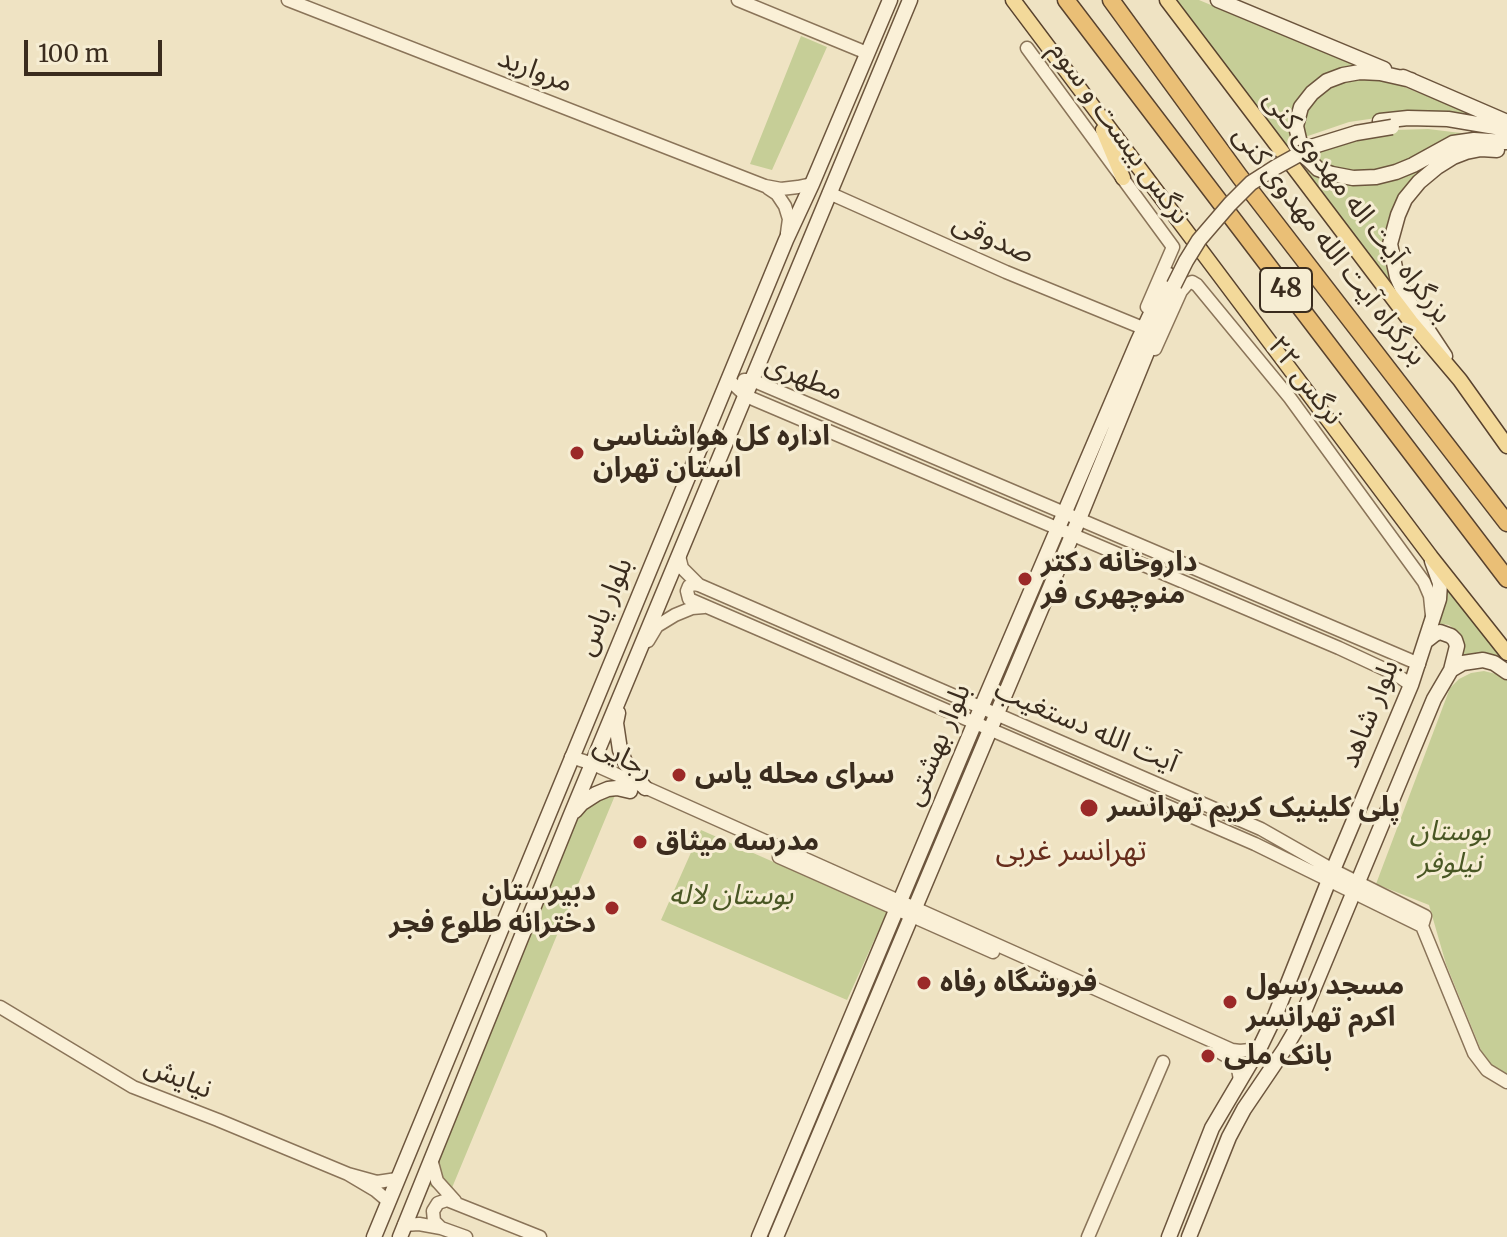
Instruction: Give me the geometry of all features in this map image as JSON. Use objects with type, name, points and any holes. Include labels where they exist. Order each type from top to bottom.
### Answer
[{"type":"highway","name":"48","points":[[1066,0],[1507,579]]},
{"type":"highway","name":"بزرگراه آیت الله مهدوی کنی","points":[[1111,0],[1240,177],[1507,523]]},
{"type":"main road","name":"بلوار یاس","points":[[374,1237],[728,379],[890,0]]},
{"type":"main road","name":"بلوار یاس","points":[[402,1231],[570,817],[910,0]]},
{"type":"main road","points":[[1006,0],[1030,22]]},
{"type":"main road","points":[[1013,0],[1431,557],[1507,653]]},
{"type":"main road","name":"بزرگراه آیت اله مهدوی کنی","points":[[1167,0],[1402,311],[1460,380],[1507,446]]},
{"type":"main road","points":[[1218,0],[1507,122]]},
{"type":"main road","points":[[1411,80],[1360,72],[1327,81],[1301,107],[1296,126],[1305,156],[1318,169],[1332,174],[1353,178],[1376,177],[1413,165],[1453,143],[1474,140],[1507,142]]},
{"type":"main road","points":[[1093,107],[1123,178]]},
{"type":"main road","points":[[1172,280],[1199,240],[1251,183],[1314,146],[1386,124],[1418,118],[1448,119],[1507,129]]},
{"type":"main road","points":[[1386,124],[1469,130],[1507,142]]},
{"type":"main road","points":[[1460,380],[1406,297],[1397,277],[1390,244],[1405,199],[1419,182],[1453,157],[1466,152],[1481,149],[1507,151]]},
{"type":"main road","name":"بلوار بهشتی","points":[[759,1237],[898,906],[982,725],[1130,389],[1172,280]]},
{"type":"main road","name":"بلوار بهشتی","points":[[1072,516],[1111,405],[1138,341],[1172,280]]},
{"type":"main road","name":"بلوار شاهد","points":[[1169,1237],[1212,1128],[1275,1016],[1411,685],[1440,591],[1431,557]]},
{"type":"main road","points":[[1426,641],[1440,632],[1455,640],[1457,646],[1451,670]]},
{"type":"main road","points":[[1451,670],[1463,663],[1483,660],[1507,672]]},
{"type":"main road","name":"بلوار شاهد","points":[[1189,1237],[1229,1137],[1298,1026],[1428,711],[1451,670]]},
{"type":"main road","points":[[570,817],[582,803],[596,794],[617,788],[638,790],[620,750],[616,723],[621,697]]},
{"type":"main road","name":"بلوار بهشتی","points":[[776,1237],[913,913],[982,725]]},
{"type":"street","name":"مروارید","points":[[288,0],[765,186]]},
{"type":"street","points":[[738,0],[867,53]]},
{"type":"street","name":"نرگس بیست و سوم","points":[[1027,48],[1173,247],[1138,326]]},
{"type":"street","points":[[765,186],[781,189],[812,184]]},
{"type":"street","points":[[765,186],[777,194],[785,206],[789,219],[786,240]]},
{"type":"street","name":"صدوقی","points":[[829,193],[1006,272],[1138,326]]},
{"type":"street","name":"نرگس ۲۲","points":[[1130,389],[1154,351],[1181,291],[1192,282],[1197,285],[1290,398],[1424,582],[1433,610],[1431,622]]},
{"type":"street","points":[[1111,405],[1138,326]]},
{"type":"street","name":"مطهری","points":[[728,379],[752,380],[1419,664]]},
{"type":"street","name":"مطهری","points":[[728,379],[746,396],[1145,564],[1388,670],[1411,685]]},
{"type":"street","points":[[679,556],[682,568],[699,585]]},
{"type":"street","points":[[699,585],[689,586],[689,599],[708,606]]},
{"type":"street","name":"آیت الله دستغیب","points":[[699,585],[1261,829],[1331,875]]},
{"type":"street","points":[[637,658],[657,626],[692,608],[708,606]]},
{"type":"street","name":"آیت الله دستغیب","points":[[708,606],[1331,875],[1422,926],[1474,1053],[1487,1070],[1507,1082]]},
{"type":"street","points":[[1388,670],[1394,653]]},
{"type":"street","name":"رجایی","points":[[571,757],[1226,1055],[1233,1060],[1240,1080]]},
{"type":"street","name":"رجایی","points":[[913,913],[1232,1050],[1250,1050],[1261,1045]]},
{"type":"street","name":"نیایش","points":[[0,1007],[133,1087],[348,1174]]},
{"type":"street","points":[[1088,1237],[1163,1062]]},
{"type":"street","points":[[431,1159],[437,1181],[455,1201]]},
{"type":"street","points":[[348,1174],[377,1182],[397,1179]]},
{"type":"street","points":[[348,1174],[388,1201]]},
{"type":"street","points":[[441,1228],[434,1221],[435,1207],[442,1201],[455,1201],[540,1237]]},
{"type":"street","points":[[402,1231],[419,1224],[466,1237]]},
{"type":"green space","points":[[1176,0],[1199,0],[1359,67],[1325,75],[1290,133],[1292,143],[1285,147]]},
{"type":"green space","points":[[801,36],[827,47],[772,170],[750,164]]},
{"type":"green space","points":[[1347,78],[1382,78],[1491,122],[1404,114],[1349,122],[1302,138],[1302,119],[1312,101],[1328,87]]},
{"type":"green space","points":[[1428,129],[1481,137],[1401,166],[1358,173],[1326,167],[1310,154],[1324,147],[1395,130]]},
{"type":"green space","points":[[1451,148],[1434,162],[1384,248],[1384,262],[1395,292],[1297,160],[1301,158],[1353,184]]},
{"type":"green space","points":[[1442,579],[1507,667],[1460,659],[1464,647],[1460,633],[1449,625],[1434,627]]},
{"type":"green space","name":"بوستان نیلوفر","points":[[1484,671],[1507,680],[1507,1074],[1496,1069],[1483,1055],[1446,964],[1429,905],[1376,884],[1450,688],[1471,673]]},
{"type":"green space","points":[[616,793],[449,1195],[427,1185],[575,822],[593,802]]},
{"type":"green space","name":"بوستان لاله","points":[[701,830],[887,912],[847,1000],[661,920]]},
{"type":"place","name":"اداره کل هواشناسی استان تهران","points":[[577,453]]},
{"type":"place","name":"داروخانه دکتر منوچهری فر","points":[[1025,579]]},
{"type":"place","name":"سرای محله یاس","points":[[679,775]]},
{"type":"place","name":"پلی کلینیک کریم تهرانسر","points":[[1089,808]]},
{"type":"place","name":"مدرسه میثاق","points":[[640,842]]},
{"type":"place","name":"دبیرستان دخترانه طلوع فجر","points":[[612,908]]},
{"type":"place","name":"فروشگاه رفاه","points":[[924,983]]},
{"type":"place","name":"مسجد رسول اکرم تهرانسر","points":[[1230,1002]]},
{"type":"place","name":"بانک ملی","points":[[1208,1056]]},
{"type":"district","name":"تهرانسر غربی","points":[[1071,852]]}]
